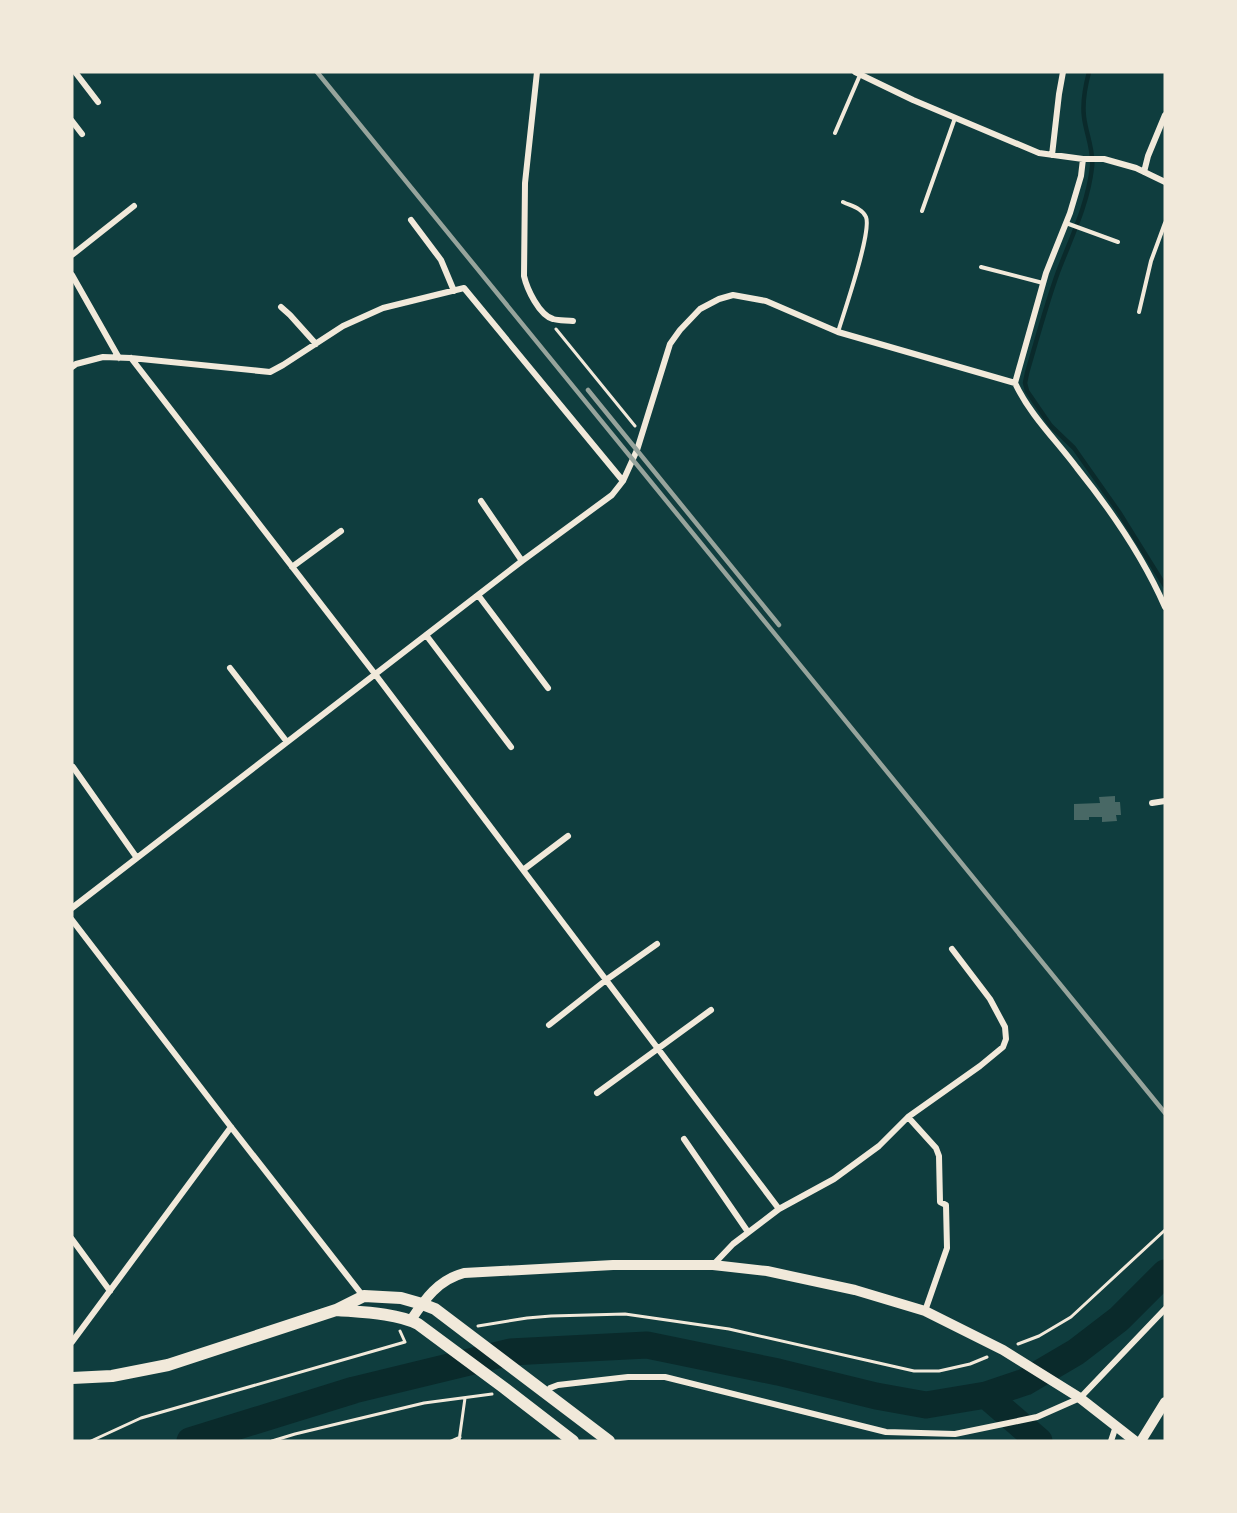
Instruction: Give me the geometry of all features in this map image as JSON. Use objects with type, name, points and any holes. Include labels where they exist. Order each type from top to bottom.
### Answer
[{"type":"main road","points":[[72,1378],[112,1377],[168,1365],[336,1310],[364,1296],[401,1298],[435,1309],[467,1328],[535,1385],[609,1441]]},
{"type":"main road","points":[[336,1310],[411,1320],[433,1334],[573,1441]]},
{"type":"street","points":[[75,72],[98,102]]},
{"type":"street","points":[[537,72],[525,183],[524,276],[527,288],[539,307],[552,319],[573,321]]},
{"type":"street","points":[[1052,155],[1063,72]]},
{"type":"street","points":[[858,73],[913,100],[1039,153],[1083,159],[1104,159],[1144,171],[1165,182]]},
{"type":"street","points":[[1144,171],[1165,115]]},
{"type":"street","points":[[72,121],[82,134]]},
{"type":"street","points":[[1083,159],[1081,176],[1044,283],[1016,383],[1031,411],[1079,470],[1110,513],[1138,557],[1165,607]]},
{"type":"street","points":[[72,255],[134,206]]},
{"type":"street","points":[[411,220],[441,260],[454,291]]},
{"type":"street","points":[[72,275],[118,358]]},
{"type":"street","points":[[72,367],[104,357],[270,372],[343,326],[383,308],[464,288],[623,481]]},
{"type":"street","points":[[72,908],[522,561],[612,495],[623,481],[637,450],[670,344],[700,309],[719,299],[733,296],[766,302],[838,332],[1016,383]]},
{"type":"street","points":[[281,307],[316,344]]},
{"type":"street","points":[[131,358],[375,674],[779,1209]]},
{"type":"street","points":[[481,501],[522,561]]},
{"type":"street","points":[[292,567],[341,531]]},
{"type":"street","points":[[478,595],[548,688]]},
{"type":"street","points":[[426,635],[511,747]]},
{"type":"street","points":[[230,668],[287,742]]},
{"type":"street","points":[[73,767],[137,858]]},
{"type":"street","points":[[1152,803],[1165,801]]},
{"type":"street","points":[[523,870],[568,836]]},
{"type":"street","points":[[72,920],[364,1296]]},
{"type":"street","points":[[549,1025],[606,980],[657,944]]},
{"type":"street","points":[[713,1265],[748,1232],[779,1209],[834,1179],[879,1146],[908,1117],[1003,1047],[1006,1038],[1005,1027],[990,999],[952,949]]},
{"type":"street","points":[[597,1094],[711,1010]]},
{"type":"street","points":[[908,1117],[936,1149],[939,1156],[940,1202],[946,1205],[947,1248],[925,1311]]},
{"type":"street","points":[[72,1342],[231,1127]]},
{"type":"street","points":[[684,1139],[748,1232]]},
{"type":"street","points":[[72,1239],[110,1291]]},
{"type":"street","points":[[411,1320],[436,1288],[453,1276],[464,1273],[613,1265],[713,1265],[767,1271],[855,1290],[925,1311],[1003,1350],[1080,1398],[1136,1441]]},
{"type":"street","points":[[547,1394],[550,1388],[558,1385],[628,1377],[665,1377],[886,1432],[954,1434],[1037,1417],[1080,1398],[1165,1309]]},
{"type":"street","points":[[1141,1441],[1165,1402]]},
{"type":"street","points":[[1111,1441],[1116,1426]]},
{"type":"lane","points":[[835,133],[858,73]]},
{"type":"lane","points":[[922,211],[955,118]]},
{"type":"lane","points":[[838,332],[867,228],[867,219],[862,211],[843,202]]},
{"type":"lane","points":[[1066,223],[1118,242]]},
{"type":"lane","points":[[1139,312],[1151,261],[1165,223]]},
{"type":"lane","points":[[981,267],[1044,283]]},
{"type":"path","points":[[552,319],[556,329],[642,435]]},
{"type":"path","points":[[467,1328],[543,1316],[625,1314],[729,1329],[914,1371],[939,1371],[970,1364],[1039,1336],[1071,1317],[1165,1230]]},
{"type":"path","points":[[91,1441],[141,1418],[405,1342],[398,1327]]},
{"type":"path","points":[[272,1441],[414,1406],[495,1394],[503,1387]]},
{"type":"path","points":[[451,1441],[460,1439],[465,1398]]},
{"type":"building","points":[[1115,796],[1115,802],[1120,802],[1121,815],[1116,815],[1117,821],[1102,822],[1102,817],[1074,820],[1074,804],[1100,803],[1099,797]]},
{"type":"waterway","points":[[1089,72],[1083,105],[1092,154],[1090,181],[1078,221],[1058,272],[1025,383],[1027,391],[1051,426],[1074,448],[1119,512],[1165,586]]},
{"type":"waterway","points":[[190,1441],[354,1390],[510,1352],[647,1345],[926,1405],[986,1395],[1025,1382],[1076,1352],[1119,1319],[1165,1273]]},
{"type":"waterway","points":[[986,1395],[1039,1441]]},
{"type":"railway","points":[[317,72],[1165,1113]]},
{"type":"railway","points":[[588,390],[779,625]]}]
